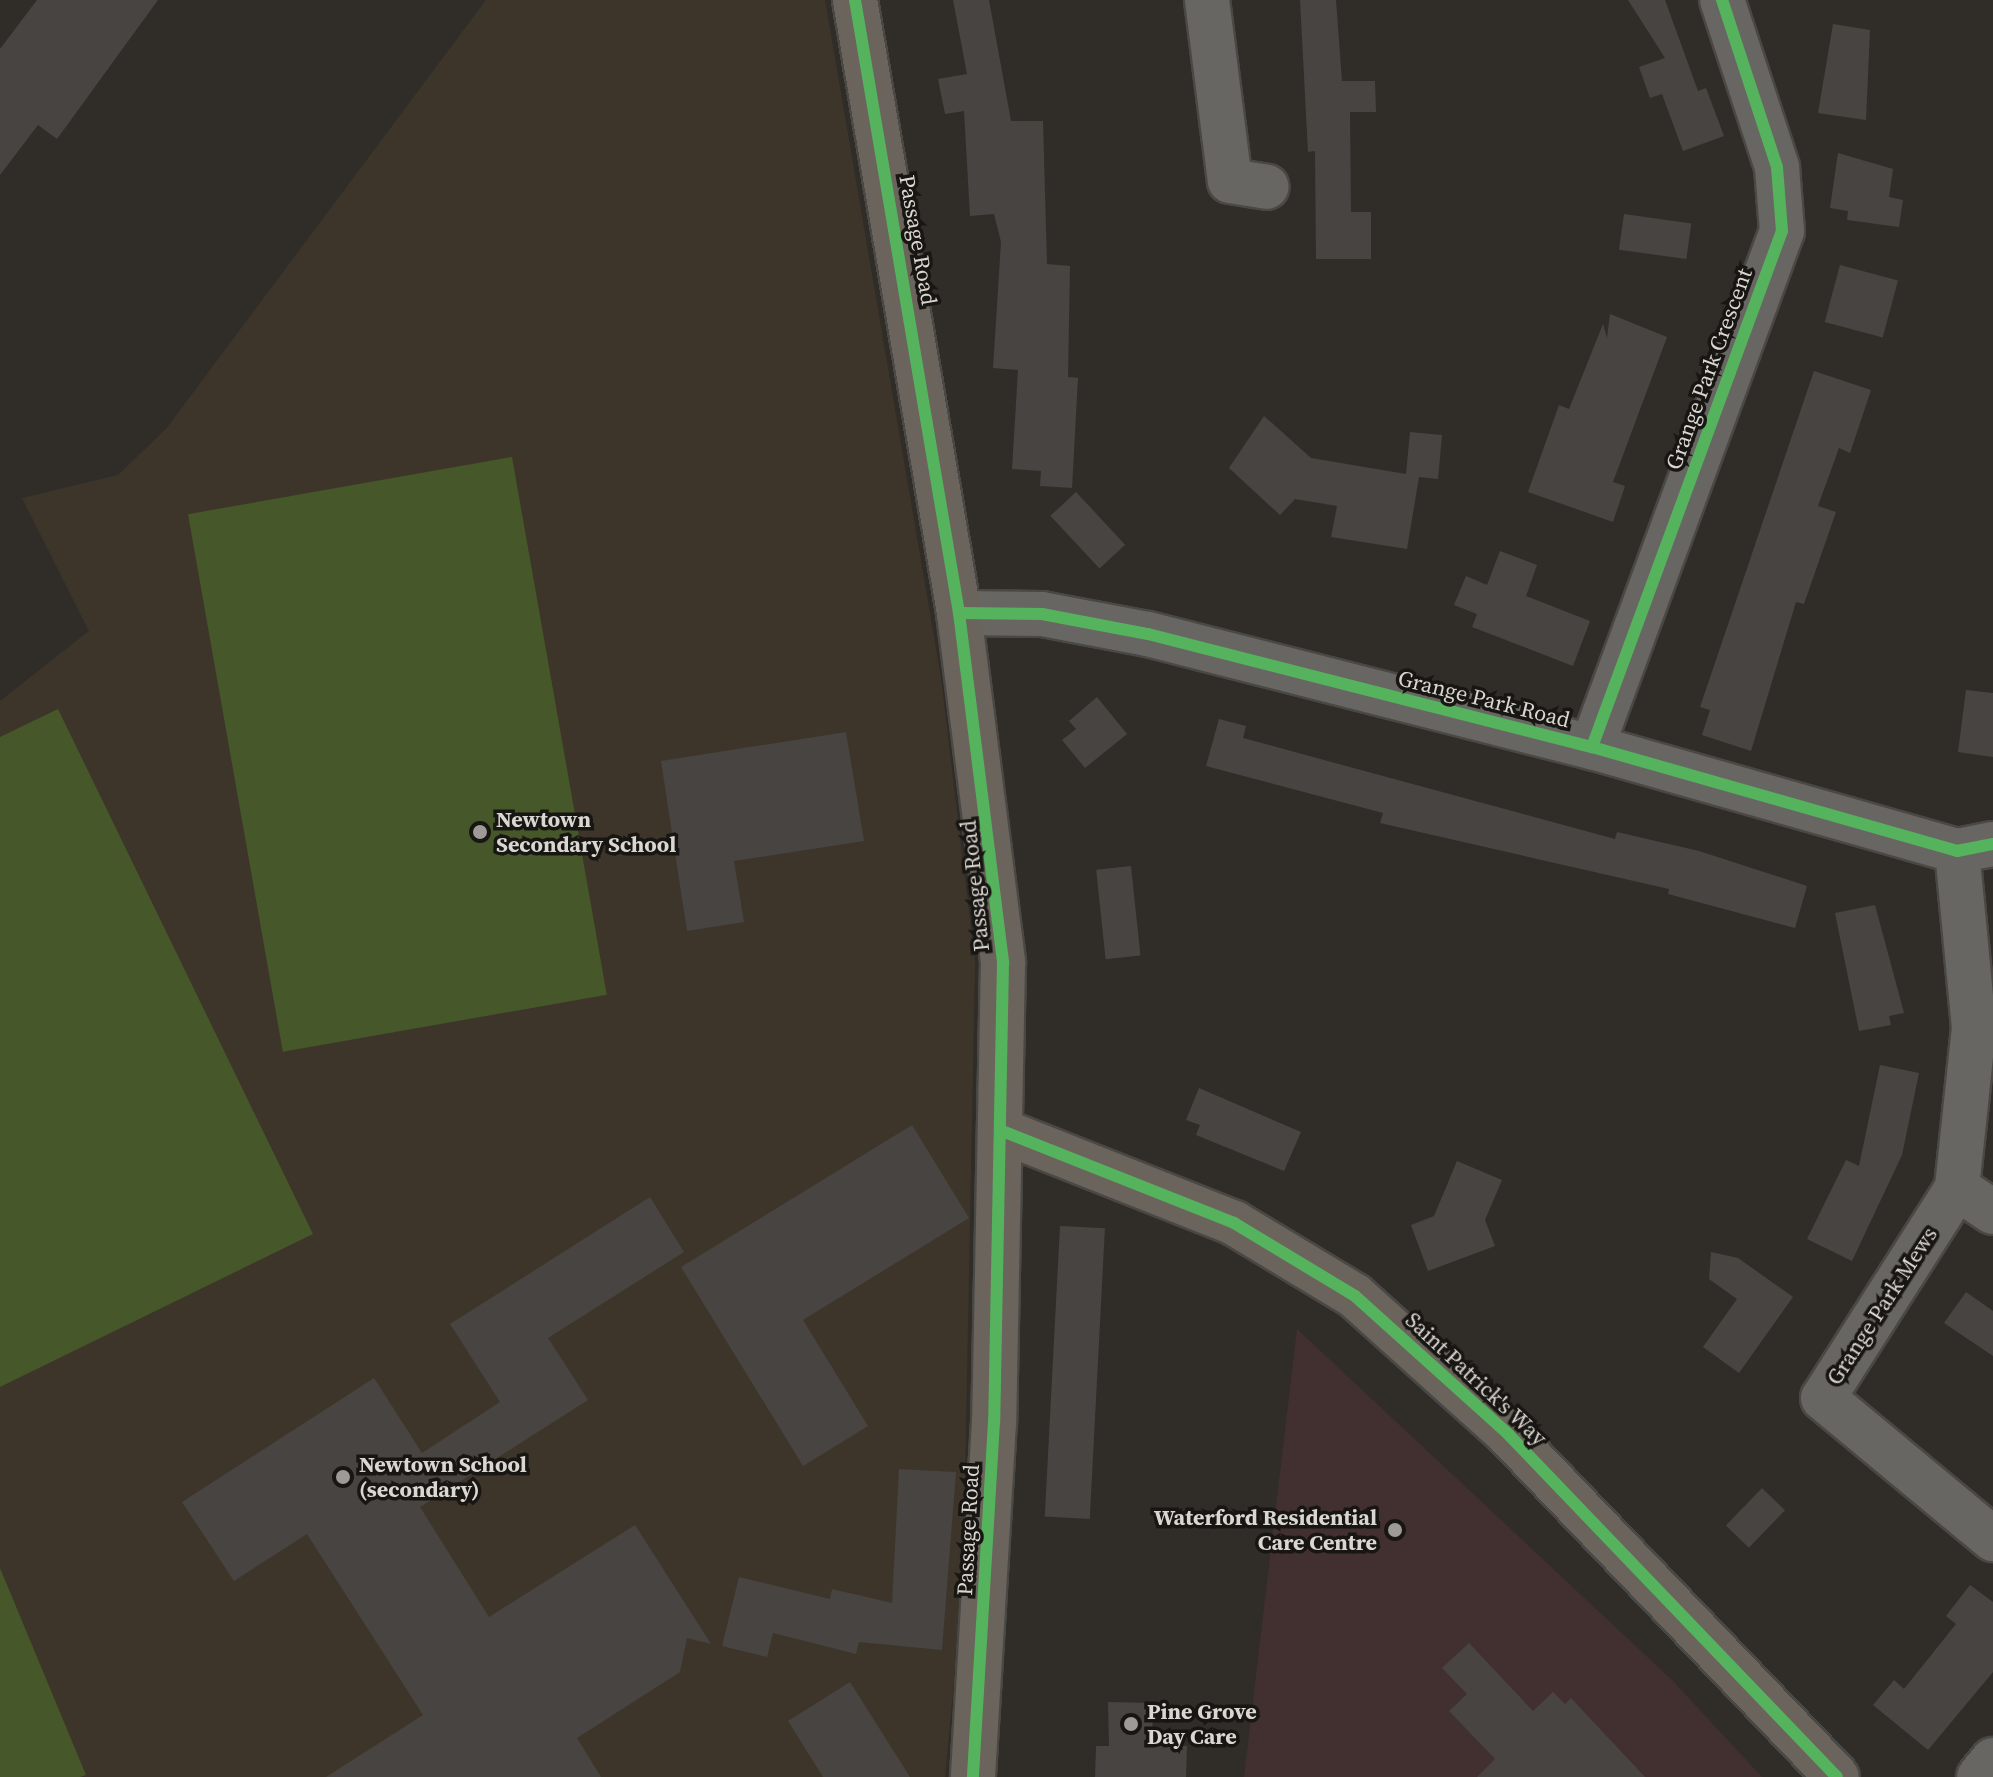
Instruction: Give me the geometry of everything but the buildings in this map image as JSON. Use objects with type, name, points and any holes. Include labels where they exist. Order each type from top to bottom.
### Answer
[{"type":"main road","name":"Passage Road","points":[[855,0],[959,613],[1003,962],[1002,1131],[973,1777]]},
{"type":"main road","name":"Saint Patrick's Way","points":[[1002,1131],[1234,1223],[1355,1296],[1508,1434],[1837,1777]]},
{"type":"street","points":[[1207,0],[1230,181],[1267,187]]},
{"type":"street","name":"Grange Park Crescent","points":[[1592,747],[1782,231],[1777,167],[1722,0]]},
{"type":"street","name":"Grange Park Road","points":[[959,613],[1087,621],[1592,747],[1975,847]]},
{"type":"street","points":[[1975,847],[1974,1028],[1957,1188],[1993,1212]]},
{"type":"street","name":"Grange Park Mews","points":[[1957,1188],[1823,1398],[1993,1539]]},
{"type":"street","points":[[1979,1777],[1993,1760]]},
{"type":"shaded area","name":"Newtown Secondary School","points":[[486,0],[825,0],[941,678],[975,962],[963,1583],[945,1777],[0,1777],[0,701],[89,631],[22,498],[118,475],[166,429]]},
{"type":"shaded area","name":"Waterford Residential Care Centre","points":[[1297,1329],[1672,1680],[1762,1777],[1244,1777]]},
{"type":"green space","points":[[512,457],[607,995],[283,1052],[188,514]]},
{"type":"green space","points":[[58,709],[313,1234],[0,1387],[0,737]]},
{"type":"green space","points":[[0,1568],[86,1775],[0,1777]]},
{"type":"cycle path","points":[[855,0],[959,613],[1003,962],[994,1422],[973,1777]]},
{"type":"cycle path","points":[[1592,747],[1782,231],[1777,167],[1722,0]]},
{"type":"cycle path","points":[[959,613],[1042,614],[1148,634],[1592,747],[1957,851],[1993,844]]},
{"type":"cycle path","points":[[1002,1131],[1234,1223],[1355,1296],[1508,1434],[1837,1777]]},
{"type":"place","name":"Newtown Secondary School","points":[[480,832]]},
{"type":"place","name":"Newtown School (secondary)","points":[[343,1477]]},
{"type":"place","name":"Waterford Residential Care Centre","points":[[1395,1530]]},
{"type":"place","name":"Pine Grove Day Care","points":[[1131,1724]]}]
